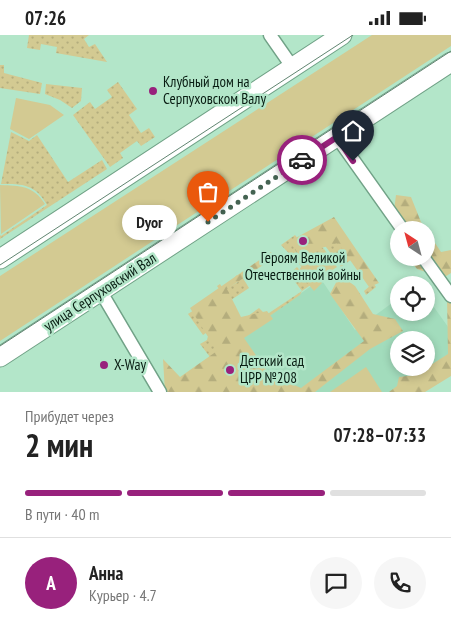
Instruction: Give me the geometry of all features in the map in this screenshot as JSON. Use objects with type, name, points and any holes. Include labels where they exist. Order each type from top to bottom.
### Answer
[{"type":"main road","points":[[0,259],[342,35]]},
{"type":"main road","name":"улица Серпуховский Вал","points":[[0,357],[451,62]]},
{"type":"street","points":[[270,35],[293,68]]},
{"type":"street","points":[[337,137],[397,221]]},
{"type":"street","points":[[429,266],[451,296]]},
{"type":"street","points":[[101,292],[160,392]]},
{"type":"shaded area","points":[[321,279],[355,330],[390,305],[390,321],[435,321],[435,309],[451,331],[451,369],[435,376],[435,331],[390,331],[390,376],[435,376],[397,392],[176,392],[216,354]]},
{"type":"green space","points":[[29,35],[89,35],[84,39],[89,47],[95,44],[107,62],[56,53],[57,47],[41,44],[40,50],[27,48]]},
{"type":"green space","points":[[372,35],[451,35],[451,46],[0,341],[0,276]]},
{"type":"green space","points":[[0,65],[4,65],[4,73],[42,83],[40,94],[0,88]]},
{"type":"green space","points":[[118,82],[137,109],[129,115],[141,133],[149,128],[155,137],[141,146],[137,141],[120,153],[123,158],[110,167],[73,115],[90,102],[95,109],[112,97],[107,90]]},
{"type":"green space","points":[[46,84],[82,88],[81,101],[72,108],[60,100],[45,94]]},
{"type":"green space","points":[[16,98],[50,105],[64,115],[29,139],[10,129]]},
{"type":"green space","points":[[11,132],[29,141],[37,135],[68,182],[102,160],[107,169],[0,239],[0,235],[47,205],[33,189],[16,184],[1,184]]},
{"type":"green space","points":[[0,185],[20,186],[31,190],[45,204],[1,234]]},
{"type":"green space","points":[[396,195],[411,197],[421,221],[398,221],[394,210]]},
{"type":"green space","points":[[334,217],[379,283],[369,287],[338,243],[298,255],[290,241]]},
{"type":"green space","points":[[331,224],[376,287],[366,295],[364,291],[371,285],[352,259],[341,267],[326,247],[314,236]]},
{"type":"green space","points":[[295,235],[301,243],[311,237],[324,249],[300,265],[281,245]]},
{"type":"green space","points":[[435,243],[441,252],[451,250],[451,273],[443,278],[417,269],[415,266],[435,266]]},
{"type":"green space","points":[[324,249],[337,267],[315,281],[300,265]]},
{"type":"green space","points":[[271,252],[275,257],[227,289],[241,317],[267,311],[273,319],[244,338],[269,374],[301,388],[364,341],[330,294],[340,275],[355,286],[373,314],[390,318],[390,321],[396,321],[403,331],[390,331],[390,338],[370,349],[315,392],[165,392],[163,359],[180,377],[217,351],[190,308]]},
{"type":"green space","points":[[305,260],[322,283],[314,291],[298,272]]},
{"type":"green space","points":[[297,267],[312,284],[302,291],[289,274]]},
{"type":"green space","points":[[237,275],[240,280],[243,278],[249,288],[216,310],[238,323],[259,308],[266,315],[302,291],[300,295],[210,357],[200,344],[207,340],[208,336],[206,333],[203,335],[188,314],[221,292],[217,286],[220,284],[224,290],[238,282],[235,277]]},
{"type":"green space","points":[[447,297],[451,303],[451,376],[425,392],[389,392],[397,386],[399,377],[435,376],[435,362],[448,354]]},
{"type":"green space","points":[[366,367],[382,392],[330,392]]},
{"type":"tram line","points":[[0,265],[353,35]]},
{"type":"tram line","points":[[0,346],[451,51]]},
{"type":"way so far","points":[[208,222],[302,160]]},
{"type":"place","name":"Клубный дом на Серпуховском Валу","points":[[153,91]]},
{"type":"place","name":"Dyor","points":[[208,222]]},
{"type":"place","name":"Героям Великой Отечественной войны","points":[[303,241]]},
{"type":"place","name":"X-Way","points":[[104,365]]},
{"type":"place","name":"Детский сад ЦРР №208","points":[[230,370]]},
{"type":"route","points":[[302,160],[337,137],[353,161]]}]
